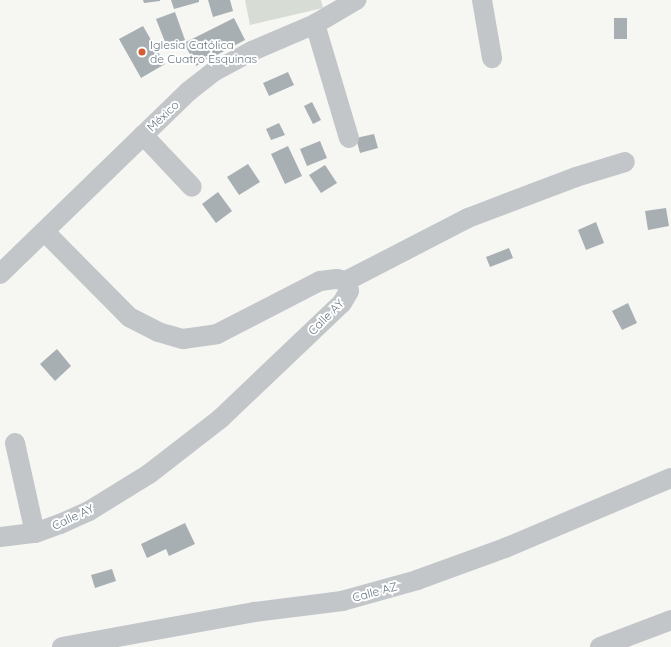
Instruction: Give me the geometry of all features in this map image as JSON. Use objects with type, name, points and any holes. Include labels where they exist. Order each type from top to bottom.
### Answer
[{"type":"street","name":"México","points":[[0,274],[189,91],[215,70],[252,51],[315,24],[356,0]]},
{"type":"street","points":[[482,0],[492,58]]},
{"type":"street","points":[[315,24],[348,138]]},
{"type":"street","points":[[143,135],[192,187]]},
{"type":"street","points":[[346,281],[468,218],[576,177],[625,162]]},
{"type":"street","name":"Calle AY","points":[[0,537],[35,533],[88,512],[149,474],[220,419],[342,303],[349,291],[346,281],[337,279],[320,281],[217,334],[183,339],[158,332],[129,317],[45,232]]},
{"type":"street","points":[[15,443],[35,533]]},
{"type":"street","name":"Calle AZ","points":[[62,647],[254,612],[342,600],[409,582],[505,548],[671,478]]},
{"type":"street","points":[[600,647],[671,620]]},
{"type":"shaded area","points":[[245,0],[321,0],[323,8],[250,25]]},
{"type":"building","points":[[143,0],[160,0],[160,1],[144,3]]},
{"type":"building","points":[[171,0],[199,0],[199,2],[174,9]]},
{"type":"building","points":[[208,0],[230,0],[233,11],[213,17]]},
{"type":"building","points":[[175,12],[185,40],[167,47],[156,19]]},
{"type":"building","points":[[234,18],[245,40],[196,66],[184,43]]},
{"type":"building","points":[[614,18],[627,18],[627,39],[614,39]]},
{"type":"building","name":"Iglesia Católica de Cuatro Esquinas","points":[[143,26],[165,64],[141,78],[119,39]]},
{"type":"building","points":[[288,72],[294,85],[269,96],[263,83]]},
{"type":"building","points":[[312,102],[321,120],[313,124],[304,106]]},
{"type":"building","points":[[279,123],[285,135],[271,140],[266,129]]},
{"type":"building","points":[[374,134],[378,148],[360,153],[356,138]]},
{"type":"building","points":[[320,141],[327,158],[307,166],[300,149]]},
{"type":"building","points":[[288,146],[302,176],[285,184],[271,154]]},
{"type":"building","points":[[248,164],[260,182],[239,195],[227,177]]},
{"type":"building","points":[[325,165],[337,183],[321,193],[309,175]]},
{"type":"building","points":[[218,192],[232,211],[216,223],[202,204]]},
{"type":"building","points":[[666,208],[669,226],[648,230],[645,211]]},
{"type":"building","points":[[596,222],[604,243],[586,250],[578,230]]},
{"type":"building","points":[[509,248],[513,258],[490,267],[486,257]]},
{"type":"building","points":[[628,303],[637,323],[622,330],[612,311]]},
{"type":"building","points":[[57,349],[71,366],[55,381],[40,364]]},
{"type":"building","points":[[185,523],[195,544],[169,556],[166,549],[147,558],[141,544]]},
{"type":"building","points":[[112,569],[116,581],[95,588],[91,575]]},
{"type":"place","name":"Iglesia Católica de Cuatro Esquinas","points":[[142,52]]}]
